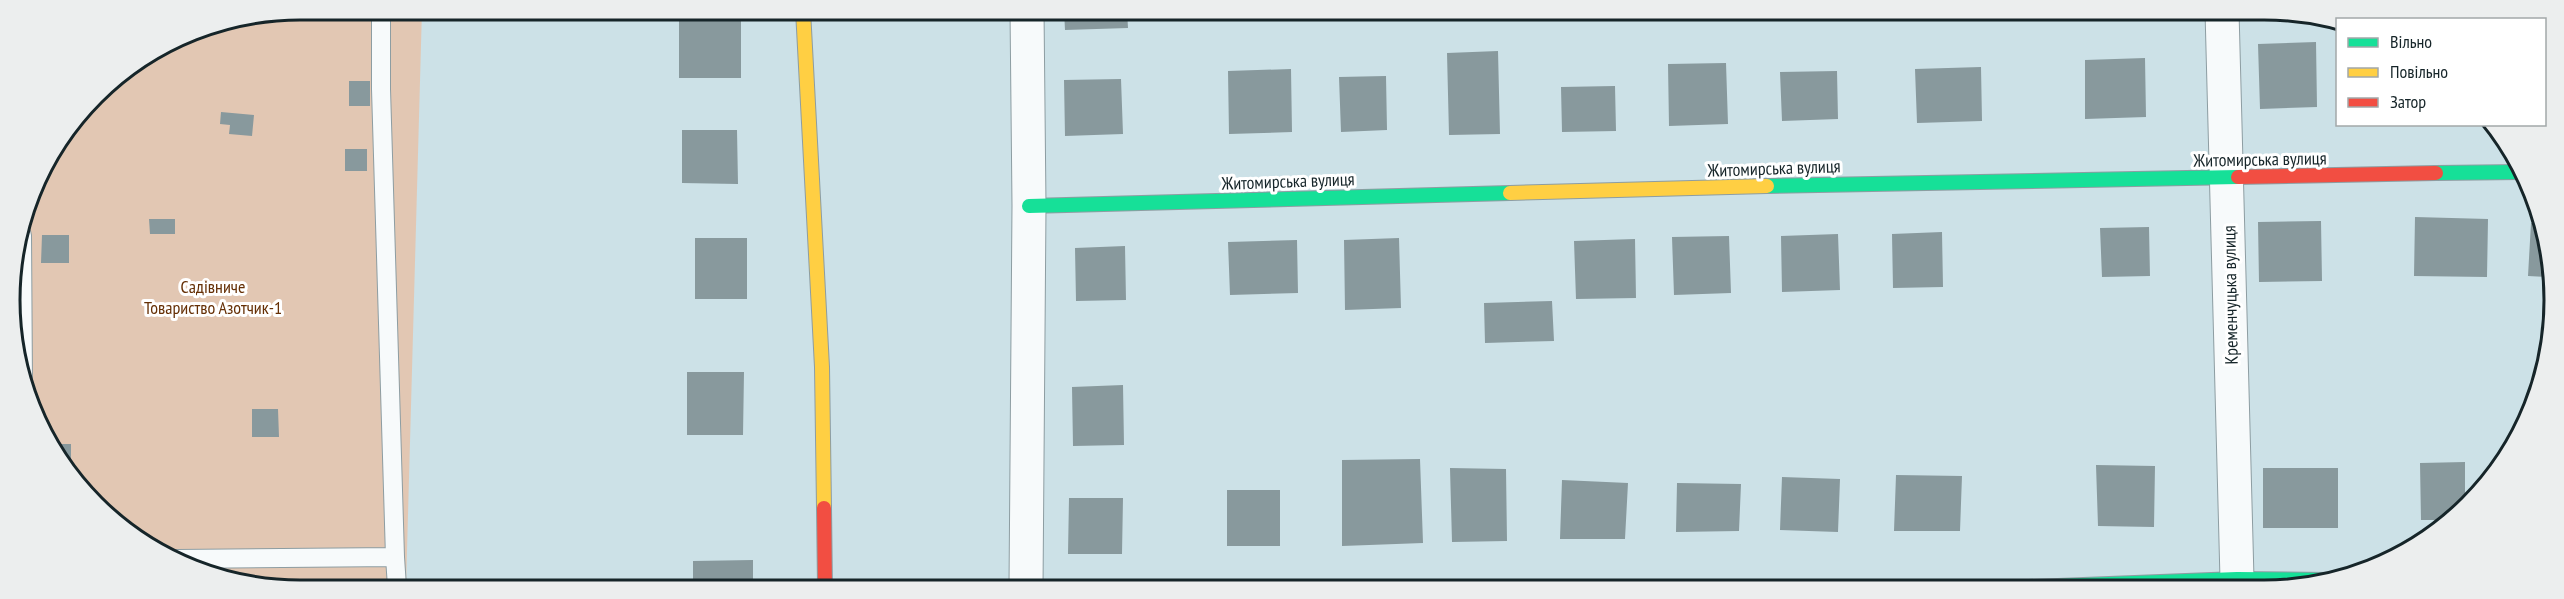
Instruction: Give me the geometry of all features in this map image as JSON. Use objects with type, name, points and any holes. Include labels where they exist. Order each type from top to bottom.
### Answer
[{"type":"street","points":[[804,20],[822,367],[825,580]]},
{"type":"street","points":[[1026,580],[1029,206],[1027,20]]},
{"type":"street","name":"Кременчуцька вулиця","points":[[2222,20],[2237,579]]},
{"type":"street","name":"Житомирська вулиця","points":[[1029,206],[1870,183],[2514,172]]},
{"type":"street","points":[[2211,580],[2275,579]]},
{"type":"lane","points":[[381,20],[381,101],[397,580]]},
{"type":"lane","points":[[22,262],[23,340]]},
{"type":"lane","points":[[194,559],[395,557]]},
{"type":"green space","name":"Садівниче Товариство Азотчик-1","points":[[281,20],[422,20],[406,580],[300,580],[263,577],[209,565],[176,551],[129,522],[89,484],[57,440],[34,390],[22,336],[20,281],[29,227],[48,176],[77,129],[115,89],[159,57],[192,41],[227,29]]},
{"type":"building","points":[[679,20],[741,20],[741,78],[679,78]]},
{"type":"building","points":[[1064,20],[1128,20],[1128,28],[1065,30]]},
{"type":"building","points":[[2316,42],[2317,107],[2260,109],[2258,44]]},
{"type":"building","points":[[1498,51],[1500,134],[1449,135],[1447,53]]},
{"type":"building","points":[[2145,58],[2146,117],[2085,119],[2085,60]]},
{"type":"building","points":[[1726,63],[1728,124],[1669,126],[1668,64]]},
{"type":"building","points":[[1981,67],[1982,121],[1917,123],[1915,69]]},
{"type":"building","points":[[1291,69],[1292,132],[1229,134],[1228,71]]},
{"type":"building","points":[[1837,71],[1838,119],[1782,121],[1780,72]]},
{"type":"building","points":[[1386,76],[1387,130],[1341,132],[1339,77]]},
{"type":"building","points":[[1121,79],[1123,134],[1065,136],[1064,80]]},
{"type":"building","points":[[349,81],[370,81],[370,106],[349,106]]},
{"type":"building","points":[[1615,86],[1616,131],[1562,132],[1561,87]]},
{"type":"building","points":[[221,112],[254,115],[252,136],[229,134],[230,125],[220,124]]},
{"type":"building","points":[[682,130],[737,130],[738,184],[682,183]]},
{"type":"building","points":[[345,149],[367,149],[367,171],[345,171]]},
{"type":"building","points":[[2415,217],[2488,219],[2487,277],[2414,276]]},
{"type":"building","points":[[149,219],[175,219],[175,234],[150,234]]},
{"type":"building","points":[[2321,221],[2322,281],[2259,282],[2258,222]]},
{"type":"building","points":[[2531,223],[2534,223],[2535,227],[2544,277],[2528,276]]},
{"type":"building","points":[[2149,227],[2150,276],[2102,277],[2100,228]]},
{"type":"building","points":[[1942,232],[1943,287],[1893,288],[1892,234]]},
{"type":"building","points":[[1838,234],[1840,290],[1782,292],[1781,236]]},
{"type":"building","points":[[42,235],[69,235],[69,263],[41,263]]},
{"type":"building","points":[[1729,236],[1731,293],[1674,295],[1672,237]]},
{"type":"building","points":[[695,238],[747,238],[747,299],[695,299]]},
{"type":"building","points":[[1399,238],[1401,308],[1345,310],[1344,240]]},
{"type":"building","points":[[1635,239],[1636,298],[1576,299],[1574,241]]},
{"type":"building","points":[[1297,240],[1298,293],[1230,295],[1228,242]]},
{"type":"building","points":[[1125,246],[1126,300],[1076,301],[1075,248]]},
{"type":"building","points":[[1552,301],[1554,341],[1485,343],[1484,303]]},
{"type":"building","points":[[687,372],[744,372],[743,435],[687,435]]},
{"type":"building","points":[[1123,385],[1124,445],[1073,446],[1072,387]]},
{"type":"building","points":[[252,409],[278,409],[279,437],[252,437]]},
{"type":"building","points":[[60,444],[71,444],[71,461]]},
{"type":"building","points":[[1420,459],[1423,543],[1342,546],[1342,460]]},
{"type":"building","points":[[2465,462],[2465,494],[2437,520],[2421,520],[2420,463]]},
{"type":"building","points":[[2096,465],[2155,466],[2154,527],[2098,526]]},
{"type":"building","points":[[1450,468],[1506,469],[1507,541],[1452,542]]},
{"type":"building","points":[[2263,468],[2338,468],[2338,528],[2263,528]]},
{"type":"building","points":[[1896,475],[1962,476],[1960,531],[1894,531]]},
{"type":"building","points":[[1782,477],[1840,479],[1838,532],[1780,530]]},
{"type":"building","points":[[1562,480],[1628,483],[1625,539],[1560,539]]},
{"type":"building","points":[[1677,483],[1741,484],[1739,531],[1676,532]]},
{"type":"building","points":[[1227,490],[1280,490],[1280,546],[1227,546]]},
{"type":"building","points":[[1069,498],[1123,498],[1122,554],[1068,554]]},
{"type":"building","points":[[753,560],[753,580],[693,580],[693,561]]},
{"type":"traffic: fast","points":[[2436,173],[2514,172]]},
{"type":"traffic: fast","points":[[1767,186],[2238,177]]},
{"type":"traffic: fast","points":[[1029,206],[1510,193]]},
{"type":"traffic: fast","points":[[2211,580],[2275,579]]},
{"type":"traffic: slow","points":[[804,20],[822,367],[824,508]]},
{"type":"traffic: slow","points":[[1510,193],[1767,186]]},
{"type":"traffic: jam","points":[[2238,177],[2436,173]]},
{"type":"traffic: jam","points":[[824,508],[825,580]]}]
